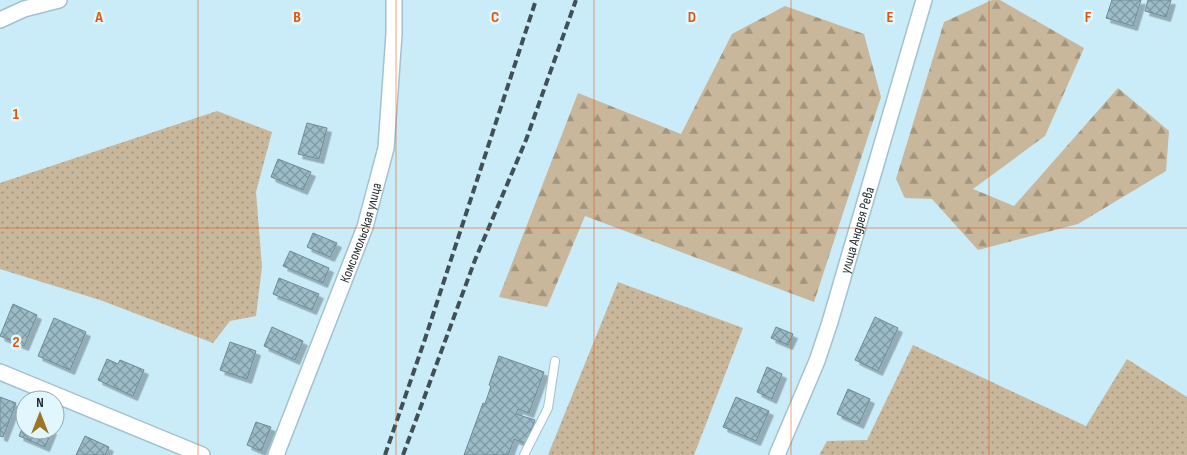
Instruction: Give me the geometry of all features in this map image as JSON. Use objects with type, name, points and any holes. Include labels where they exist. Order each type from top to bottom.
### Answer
[{"type":"street","points":[[0,20],[24,9],[59,0]]},
{"type":"street","name":"Комсомольская улица","points":[[276,455],[365,227],[386,148],[394,34],[394,0]]},
{"type":"street","name":"улица Андрея Рева","points":[[777,455],[817,361],[830,322],[924,0]]},
{"type":"street","points":[[0,372],[202,455]]},
{"type":"lane","points":[[524,455],[548,408],[555,361]]},
{"type":"green space","points":[[992,0],[1000,0],[1084,48],[1045,136],[973,189],[1014,206],[1118,88],[1169,131],[1166,171],[1078,224],[978,250],[932,199],[905,198],[896,179],[944,22]]},
{"type":"green space","points":[[785,6],[864,34],[881,97],[814,302],[585,216],[547,307],[499,297],[578,93],[681,134],[732,34]]},
{"type":"green space","points":[[217,111],[272,132],[256,192],[262,267],[256,316],[230,321],[213,343],[100,300],[0,269],[0,183]]},
{"type":"green space","points":[[618,282],[743,328],[694,455],[548,455]]},
{"type":"green space","points":[[913,345],[1086,426],[1127,359],[1187,397],[1187,455],[819,455],[827,441],[867,440]]},
{"type":"building","points":[[1112,0],[1141,0],[1133,26],[1106,18]]},
{"type":"building","points":[[1148,0],[1171,0],[1166,17],[1145,11]]},
{"type":"building","points":[[307,123],[327,128],[319,159],[298,154]]},
{"type":"building","points":[[278,159],[311,172],[303,190],[271,177]]},
{"type":"building","points":[[313,233],[337,243],[330,257],[307,247]]},
{"type":"building","points":[[290,251],[329,268],[323,283],[283,266]]},
{"type":"building","points":[[279,278],[319,294],[312,310],[273,294]]},
{"type":"building","points":[[13,304],[37,315],[24,346],[0,336]]},
{"type":"building","points":[[875,317],[898,328],[878,371],[855,360]]},
{"type":"building","points":[[54,318],[86,332],[70,370],[38,356]]},
{"type":"building","points":[[272,327],[303,341],[295,360],[264,346]]},
{"type":"building","points":[[776,327],[793,334],[788,345],[771,338]]},
{"type":"building","points":[[230,342],[256,351],[247,379],[220,370]]},
{"type":"building","points":[[499,356],[544,372],[529,413],[518,409],[516,414],[535,420],[526,444],[514,439],[508,455],[464,455],[483,403],[485,404]]},
{"type":"building","points":[[107,359],[118,364],[120,360],[144,370],[133,396],[98,380]]},
{"type":"building","points":[[767,367],[782,374],[772,399],[757,392]]},
{"type":"building","points":[[848,389],[870,399],[859,424],[837,414]]},
{"type":"building","points":[[0,397],[15,403],[15,406],[3,437],[0,436]]},
{"type":"building","points":[[736,397],[769,411],[756,441],[723,427]]},
{"type":"building","points":[[256,422],[271,427],[261,451],[247,445]]},
{"type":"building","points":[[85,436],[109,447],[105,455],[76,455]]},
{"type":"building","points":[[28,440],[48,440],[45,447]]},
{"type":"railway","points":[[385,455],[536,0]]},
{"type":"railway","points":[[403,455],[475,260],[526,140],[576,0]]}]
